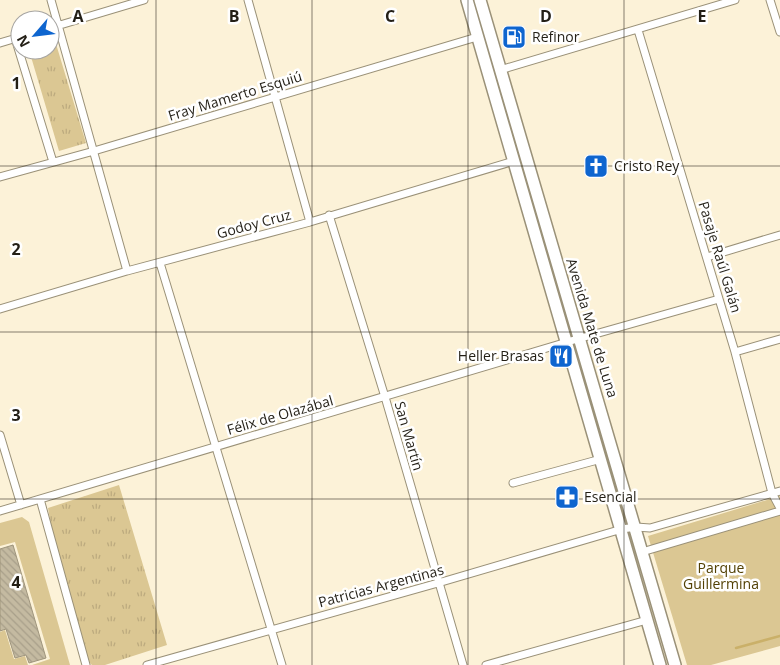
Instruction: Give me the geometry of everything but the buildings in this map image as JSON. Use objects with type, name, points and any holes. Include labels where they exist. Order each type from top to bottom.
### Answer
[{"type":"main road","name":"Avenida Mate de Luna","points":[[467,0],[660,665]]},
{"type":"main road","name":"Avenida Mate de Luna","points":[[480,0],[675,665]]},
{"type":"street","points":[[60,24],[144,0]]},
{"type":"street","points":[[248,0],[310,222]]},
{"type":"street","points":[[500,70],[735,0]]},
{"type":"street","points":[[770,0],[780,32]]},
{"type":"street","name":"Pasaje Raúl Galán","points":[[638,30],[707,257],[780,510]]},
{"type":"street","points":[[60,32],[127,271]]},
{"type":"street","name":"Fray Mamerto Esquiú","points":[[0,177],[478,37]]},
{"type":"street","points":[[24,60],[53,162]]},
{"type":"street","name":"Godoy Cruz","points":[[0,309],[127,271],[310,222],[514,161]]},
{"type":"street","name":"San Martín","points":[[329,215],[463,665]]},
{"type":"street","points":[[707,257],[780,235]]},
{"type":"street","points":[[160,263],[282,665]]},
{"type":"street","name":"Félix de Olazábal","points":[[0,511],[216,446],[385,398],[567,342],[719,299]]},
{"type":"street","points":[[735,352],[780,339]]},
{"type":"street","points":[[0,436],[21,505]]},
{"type":"street","points":[[513,483],[601,459]]},
{"type":"street","name":"Patricias Argentinas","points":[[146,665],[622,529],[650,528],[776,492]]},
{"type":"street","points":[[40,499],[86,665]]},
{"type":"street","points":[[642,552],[780,510]]},
{"type":"street","points":[[486,665],[647,620]]},
{"type":"green space","points":[[60,57],[86,143],[59,151],[32,60],[60,60]]},
{"type":"green space","points":[[119,485],[167,645],[105,665],[92,665],[88,661],[52,531],[48,508]]},
{"type":"green space","name":"Parque Guillermina","points":[[780,496],[780,646],[711,665],[687,665],[648,536]]},
{"type":"green space","points":[[22,517],[29,522],[70,665],[32,665],[50,659],[15,542],[0,546],[0,523]]},
{"type":"green space","points":[[5,630],[14,659],[25,656],[28,665],[0,665],[0,632]]},
{"type":"waterway","points":[[736,648],[780,636]]},
{"type":"place","name":"Refinor","points":[[514,37]]},
{"type":"place","name":"Cristo Rey","points":[[596,166]]},
{"type":"place","name":"Heller Brasas","points":[[561,356]]},
{"type":"place","name":"Esencial","points":[[567,497]]}]
